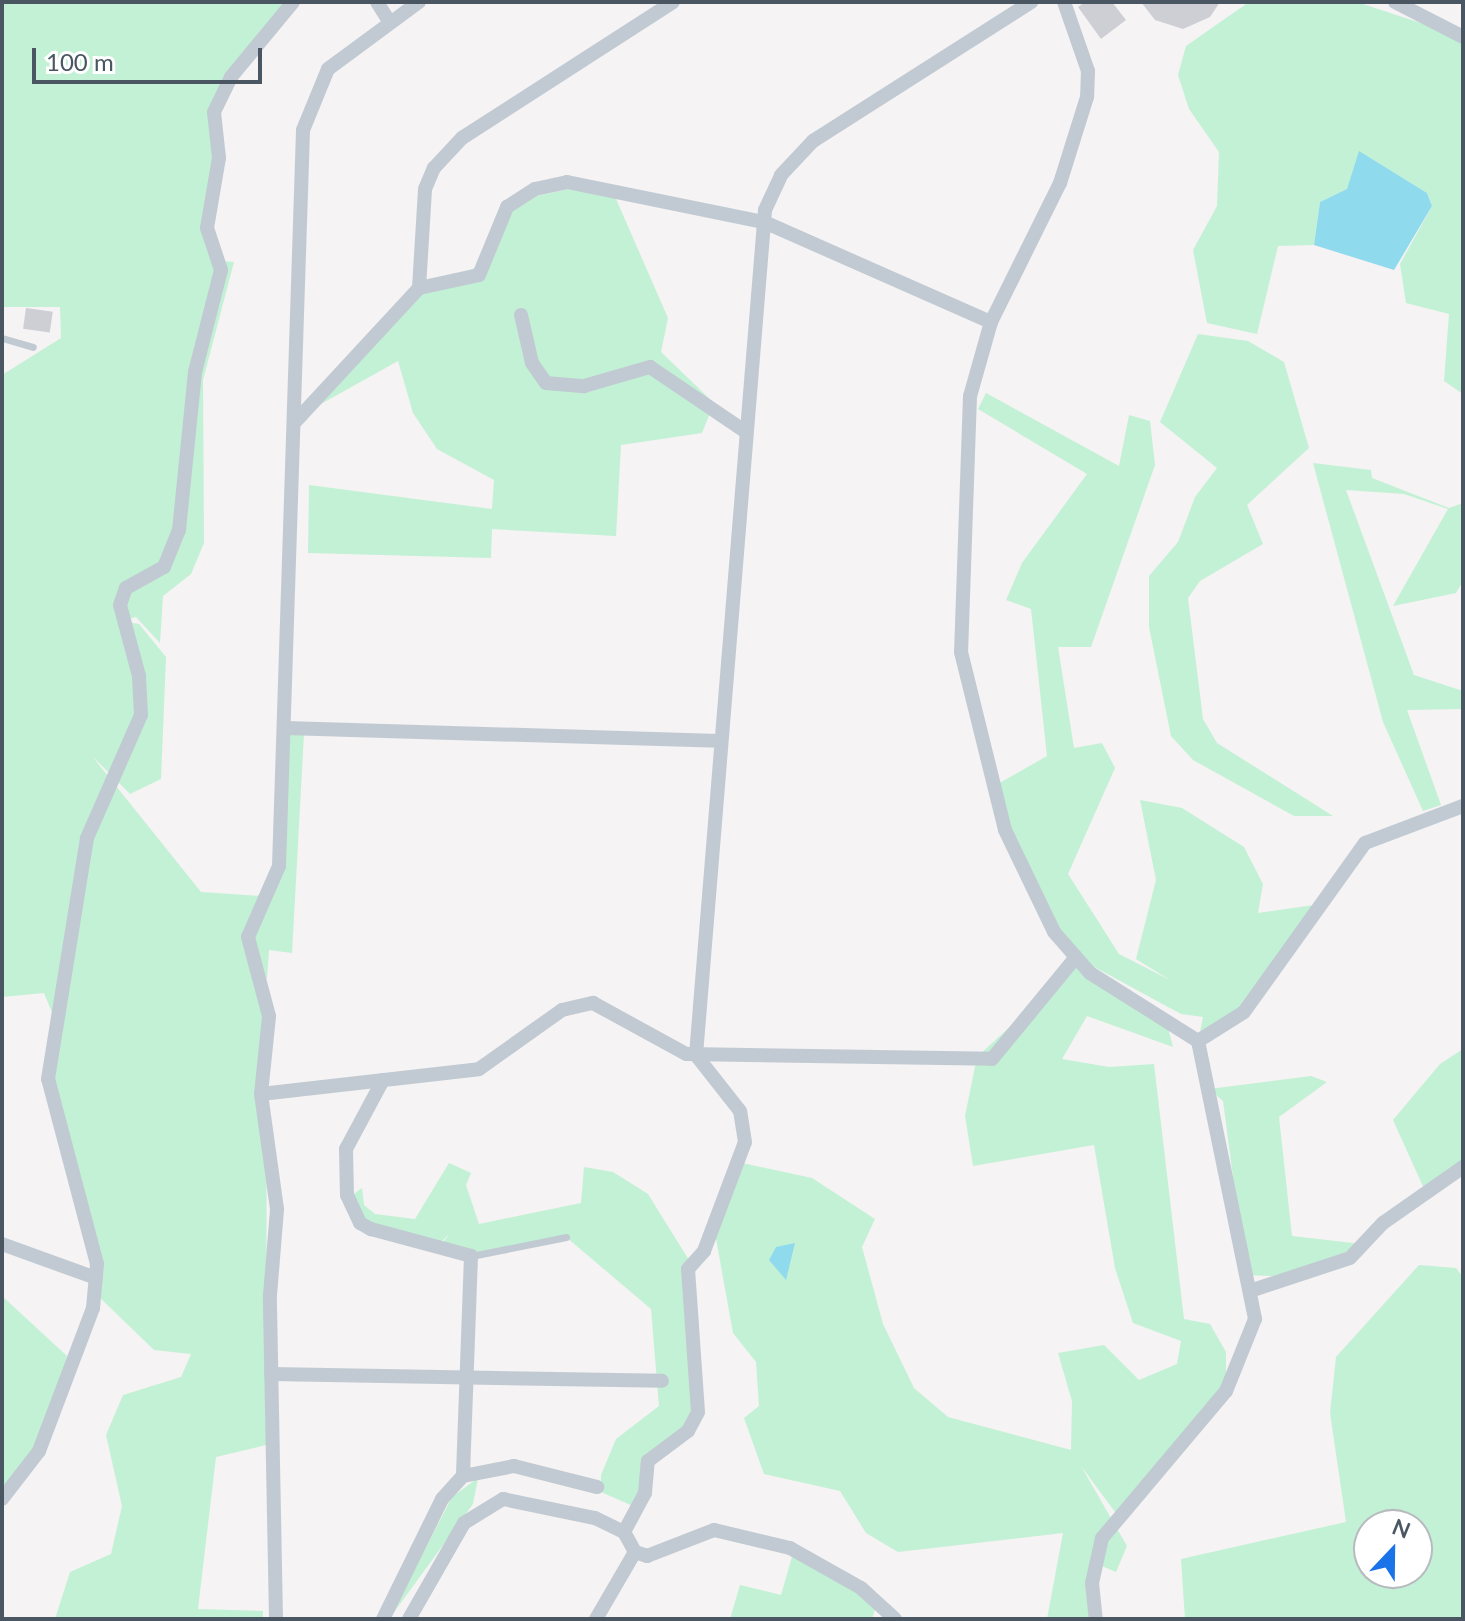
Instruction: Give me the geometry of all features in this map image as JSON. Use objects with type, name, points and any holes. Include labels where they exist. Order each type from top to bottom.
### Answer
[{"type":"street","points":[[2,1499],[39,1451],[61,1400],[96,1278],[48,1079],[76,882],[87,838],[141,715],[139,676],[120,605],[126,588],[164,567],[179,530],[195,372],[221,270],[207,228],[219,158],[214,112],[231,77],[293,2]]},
{"type":"street","points":[[377,2],[389,21]]},
{"type":"street","points":[[276,1619],[271,1374],[277,1209],[261,1094],[269,1016],[248,937],[278,868],[306,108],[328,69],[389,21],[419,2]]},
{"type":"street","points":[[419,288],[425,189],[434,168],[462,138],[673,2]]},
{"type":"street","points":[[696,1055],[719,741],[764,222],[781,175],[813,141],[1031,2]]},
{"type":"street","points":[[1064,2],[1088,71],[1080,131],[991,322],[970,396],[961,652],[1005,830],[1028,887],[1090,973],[1198,1041],[1250,1291],[1251,1342],[1226,1391],[1102,1538],[1092,1583],[1096,1619]]},
{"type":"street","points":[[1395,2],[1463,37]]},
{"type":"street","points":[[295,422],[419,288],[479,275],[507,207],[535,189],[567,182],[764,222],[991,322]]},
{"type":"street","points":[[521,315],[532,363],[546,383],[584,386],[650,367],[746,432]]},
{"type":"street","points":[[285,728],[719,741]]},
{"type":"street","points":[[1198,1041],[1244,1012],[1365,843],[1463,806]]},
{"type":"street","points":[[696,1055],[992,1059],[1076,957]]},
{"type":"street","points":[[261,1094],[479,1069],[562,1010],[593,1003],[696,1055],[740,1111],[745,1142],[704,1251],[688,1269],[698,1412],[688,1431],[648,1461],[645,1493],[624,1532]]},
{"type":"street","points":[[383,1080],[343,1164],[360,1223],[471,1256],[463,1476]]},
{"type":"street","points":[[1250,1291],[1363,1251],[1383,1223],[1463,1167]]},
{"type":"street","points":[[2,1244],[96,1278]]},
{"type":"street","points":[[271,1374],[467,1381],[662,1381]]},
{"type":"street","points":[[383,1619],[442,1499],[463,1476],[514,1466],[597,1487]]},
{"type":"street","points":[[409,1619],[464,1523],[489,1502],[531,1503],[624,1532],[635,1552],[653,1556],[685,1536],[714,1530],[752,1537],[832,1568],[895,1619]]},
{"type":"street","points":[[596,1619],[635,1552]]},
{"type":"lane","points":[[2,338],[33,347]]},
{"type":"lane","points":[[471,1256],[566,1237]]},
{"type":"green space","points":[[2,2],[296,2],[214,107],[219,158],[206,202],[224,261],[234,262],[203,380],[204,543],[191,574],[163,596],[160,643],[136,617],[121,621],[139,624],[166,657],[161,779],[130,794],[92,756],[201,892],[261,896],[279,866],[285,731],[304,734],[292,953],[269,950],[267,979],[260,967],[267,988],[266,1445],[216,1457],[198,1609],[263,1611],[263,1619],[55,1619],[70,1572],[111,1554],[122,1506],[106,1435],[123,1395],[181,1377],[191,1354],[154,1350],[94,1292],[94,1252],[48,1084],[56,1022],[44,993],[2,997],[2,375],[61,338],[60,307],[2,307]]},
{"type":"green space","points":[[1249,2],[1357,2],[1463,37],[1463,394],[1444,381],[1449,314],[1406,303],[1400,264],[1432,206],[1427,193],[1360,152],[1347,189],[1320,202],[1314,245],[1278,246],[1257,334],[1207,323],[1193,250],[1217,206],[1219,152],[1189,109],[1178,75],[1186,46]]},
{"type":"green space","points":[[583,186],[613,192],[668,318],[661,352],[714,403],[702,433],[621,445],[616,536],[492,529],[491,558],[308,553],[309,485],[492,509],[494,480],[437,449],[413,413],[398,361],[303,414],[419,288],[475,268],[518,200]]},
{"type":"green space","points":[[1198,334],[1248,341],[1284,362],[1309,448],[1247,505],[1263,544],[1200,581],[1188,598],[1203,719],[1217,743],[1333,816],[1294,816],[1193,760],[1171,736],[1149,627],[1149,576],[1178,542],[1195,497],[1217,468],[1160,422]]},
{"type":"green space","points":[[986,393],[1119,466],[1129,415],[1150,421],[1155,465],[1091,647],[1058,647],[1074,748],[1102,743],[1115,768],[1068,874],[1119,954],[1170,980],[1136,959],[1156,880],[1140,800],[1182,808],[1244,847],[1263,884],[1258,913],[1314,905],[1244,1012],[1200,1032],[1203,1017],[1181,1014],[1076,957],[1028,887],[996,785],[1047,756],[1031,609],[1006,600],[1022,563],[1087,474],[978,409]]},
{"type":"green space","points":[[1313,463],[1371,470],[1372,478],[1449,508],[1463,503],[1463,581],[1456,593],[1393,606],[1448,509],[1404,494],[1346,490],[1414,675],[1463,691],[1463,709],[1407,710],[1441,805],[1423,811],[1383,722]]},
{"type":"green space","points":[[1080,962],[1167,1024],[1173,1047],[1087,1016],[1062,1059],[1109,1067],[1154,1064],[1184,1319],[1210,1324],[1226,1352],[1226,1391],[1118,1516],[1081,1466],[1127,1546],[1116,1572],[1097,1564],[1093,1619],[1047,1619],[1063,1533],[898,1552],[866,1533],[840,1491],[764,1474],[744,1418],[759,1406],[756,1362],[733,1333],[715,1233],[742,1163],[812,1178],[875,1219],[862,1247],[883,1324],[914,1388],[948,1417],[1071,1450],[1072,1401],[1058,1353],[1104,1345],[1139,1380],[1177,1364],[1181,1341],[1133,1323],[1115,1268],[1094,1145],[973,1166],[965,1116],[977,1057]]},
{"type":"green space","points":[[1463,1049],[1463,1165],[1426,1193],[1393,1120],[1440,1064]]},
{"type":"green space","points":[[1311,1076],[1327,1082],[1279,1117],[1292,1236],[1362,1244],[1296,1277],[1246,1275],[1223,1101],[1209,1089]]},
{"type":"green space","points":[[449,1163],[471,1173],[466,1185],[479,1224],[581,1203],[584,1167],[613,1172],[648,1194],[692,1265],[695,1419],[661,1447],[633,1506],[601,1492],[601,1475],[616,1439],[659,1406],[651,1309],[566,1237],[480,1257],[443,1242],[450,1233],[439,1244],[365,1225],[351,1196],[362,1188],[364,1205],[375,1214],[415,1219]]},
{"type":"green space","points":[[1419,1265],[1456,1268],[1463,1277],[1463,1619],[1185,1619],[1181,1559],[1346,1522],[1330,1413],[1336,1357]]},
{"type":"green space","points":[[2,1296],[67,1356],[46,1434],[2,1493]]},
{"type":"green space","points":[[478,1478],[473,1504],[389,1619],[452,1497]]},
{"type":"green space","points":[[793,1553],[877,1603],[872,1619],[730,1619],[740,1585],[781,1595]]},
{"type":"water","points":[[1359,151],[1427,193],[1432,206],[1394,270],[1314,245],[1320,202],[1347,189]]},
{"type":"water","points":[[795,1243],[786,1280],[769,1260],[776,1247]]},
{"type":"building","points":[[1085,2],[1112,2],[1126,20],[1101,39],[1078,7]]},
{"type":"building","points":[[1141,2],[1220,2],[1210,17],[1183,29],[1155,20]]},
{"type":"building","points":[[26,308],[53,312],[50,333],[23,329]]}]
